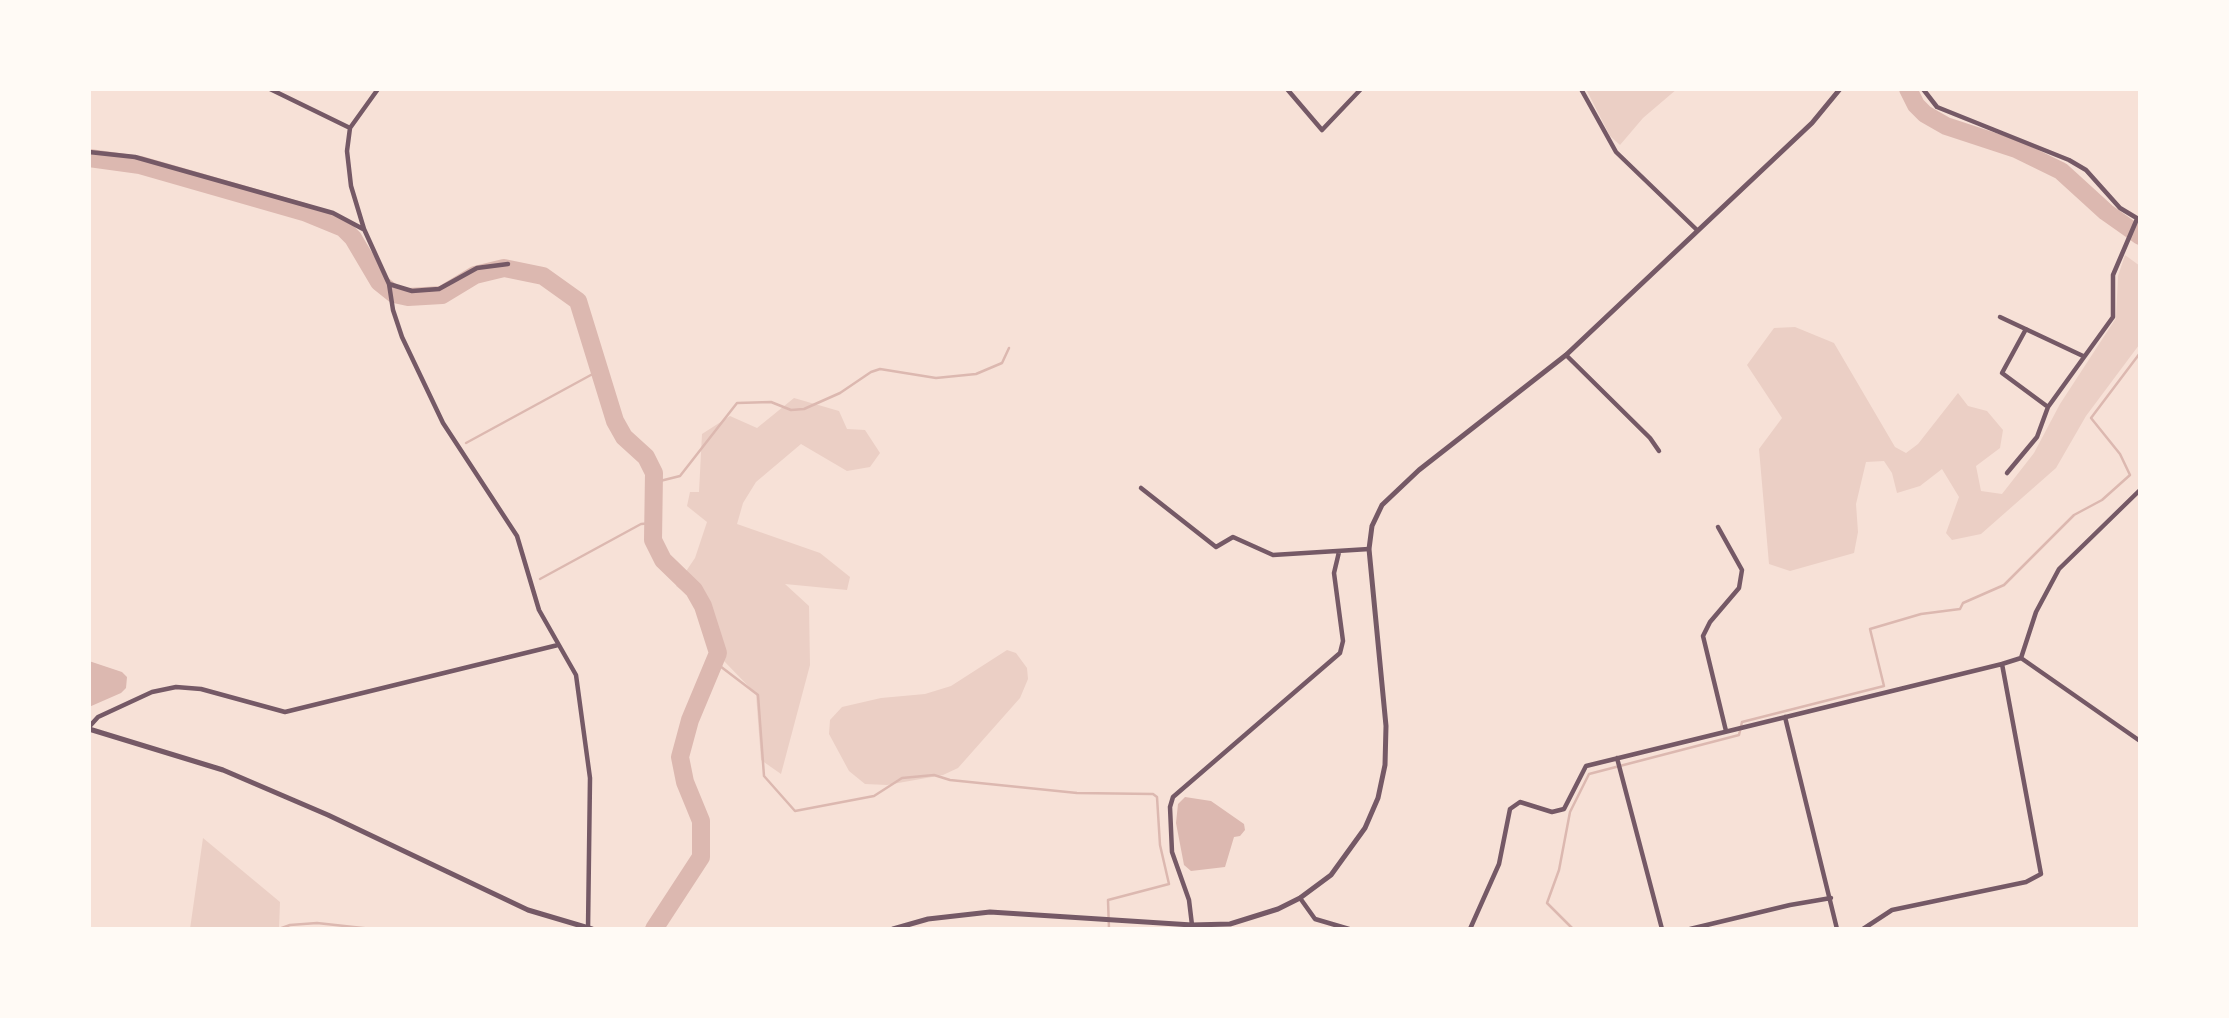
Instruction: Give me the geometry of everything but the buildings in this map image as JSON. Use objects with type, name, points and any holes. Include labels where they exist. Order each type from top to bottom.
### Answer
[{"type":"street","points":[[270,89],[350,128]]},
{"type":"street","points":[[378,89],[350,128],[348,170],[364,229],[390,285],[402,338],[437,411],[517,536],[538,610],[576,675],[590,778],[589,929],[528,910],[328,815],[223,770],[89,728],[98,717],[152,692],[176,687],[201,689],[285,712],[315,707],[558,645]]},
{"type":"street","points":[[1287,89],[1322,130],[1361,89]]},
{"type":"street","points":[[1581,89],[1616,152],[1697,230]]},
{"type":"street","points":[[893,929],[928,919],[990,912],[1192,925],[1244,921],[1300,898],[1344,861],[1365,828],[1382,782],[1387,726],[1368,549],[1377,514],[1392,493],[1566,355],[1812,122],[1840,89]]},
{"type":"street","points":[[1923,89],[1937,107],[2069,160],[2086,170],[2120,208],[2138,219],[2125,241],[2113,275],[2113,317],[2082,356],[2048,407],[2037,438],[2007,473]]},
{"type":"street","points":[[89,152],[135,157],[333,213],[364,229]]},
{"type":"street","points":[[390,285],[412,291],[439,289],[477,268],[508,264]]},
{"type":"street","points":[[2000,317],[2082,356]]},
{"type":"street","points":[[2026,329],[2002,373],[2048,407]]},
{"type":"street","points":[[1566,355],[1633,421],[1659,451]]},
{"type":"street","points":[[1141,488],[1216,547],[1233,537],[1273,555],[1368,549]]},
{"type":"street","points":[[2021,658],[2036,612],[2059,569],[2140,490]]},
{"type":"street","points":[[1718,527],[1742,570],[1739,588],[1710,622],[1703,636],[1726,731]]},
{"type":"street","points":[[1192,925],[1189,900],[1172,852],[1170,807],[1173,797],[1340,653],[1343,641],[1334,573],[1339,552]]},
{"type":"street","points":[[1470,929],[1499,864],[1510,808],[1514,803],[1520,802],[1559,812],[1564,809],[1586,766],[2021,658]]},
{"type":"street","points":[[2021,658],[2140,741]]},
{"type":"street","points":[[1863,929],[1892,910],[2026,882],[2041,874],[2003,664]]},
{"type":"street","points":[[1784,717],[1837,929]]},
{"type":"street","points":[[1617,758],[1662,929]]},
{"type":"street","points":[[1300,898],[1315,919],[1349,929]]},
{"type":"street","points":[[1690,929],[1831,898]]},
{"type":"shaded area","points":[[1586,89],[1677,89],[1643,118],[1620,145],[1610,136]]},
{"type":"shaded area","points":[[2125,255],[2140,266],[2139,345],[2086,416],[2056,468],[1981,534],[1952,540],[1946,533],[1959,497],[1942,469],[1920,486],[1897,493],[1892,473],[1884,461],[1866,462],[1856,504],[1858,532],[1854,553],[1790,571],[1769,564],[1759,449],[1782,418],[1747,365],[1774,328],[1795,327],[1834,343],[1895,447],[1906,453],[1918,444],[1958,393],[1968,406],[1987,411],[2003,430],[2000,448],[1976,466],[1981,491],[2002,494],[2034,453],[2060,404],[2116,318],[2118,276]]},
{"type":"shaded area","points":[[794,398],[839,411],[847,429],[865,430],[880,453],[870,467],[847,471],[801,444],[756,482],[743,503],[737,524],[820,553],[850,577],[847,590],[785,584],[809,606],[810,665],[781,774],[761,760],[756,694],[723,660],[712,613],[676,586],[695,558],[707,522],[687,506],[690,492],[699,492],[702,434],[730,416],[757,428]]},
{"type":"shaded area","points":[[1007,650],[1016,653],[1027,668],[1028,679],[1020,698],[958,768],[943,775],[887,785],[865,784],[849,771],[829,734],[830,720],[842,707],[881,698],[925,694],[951,686]]},
{"type":"shaded area","points":[[89,661],[122,672],[127,677],[126,688],[121,693],[89,707]]},
{"type":"shaded area","points":[[1185,797],[1211,801],[1244,824],[1245,830],[1240,836],[1234,837],[1225,867],[1191,871],[1184,865],[1176,823],[1178,804]]},
{"type":"shaded area","points":[[203,838],[280,902],[279,929],[190,929]]},
{"type":"waterway","points":[[1908,89],[1916,105],[1925,114],[1946,126],[2016,149],[2061,171],[2106,212],[2140,236]]},
{"type":"waterway","points":[[89,158],[140,165],[304,212],[343,228],[353,238],[379,282],[394,294],[408,297],[442,295],[475,275],[504,268],[543,276],[578,301],[615,421],[624,437],[646,457],[654,473],[653,540],[663,560],[694,590],[703,606],[718,653],[690,720],[680,757],[685,782],[701,821],[701,857],[654,929]]},
{"type":"waterway","points":[[656,482],[680,476],[737,403],[771,402],[791,410],[804,409],[840,393],[880,369],[936,378],[976,374],[1002,363],[1009,348]]},
{"type":"waterway","points":[[1573,929],[1547,903],[1559,870],[1570,812],[1589,774],[1739,735],[1742,722],[1884,686],[1870,629],[1921,614],[1960,609],[1963,603],[2004,585],[2074,515],[2102,500],[2130,475],[2120,454],[2091,418],[2140,353]]},
{"type":"waterway","points":[[466,443],[600,370]]},
{"type":"waterway","points":[[540,579],[641,524],[653,523]]},
{"type":"waterway","points":[[716,663],[758,695],[764,776],[795,811],[874,796],[902,778],[934,775],[950,780],[1077,793],[1153,794],[1157,797],[1160,845],[1169,884],[1108,900],[1109,929]]},
{"type":"waterway","points":[[279,929],[290,925],[317,923],[372,929]]}]
